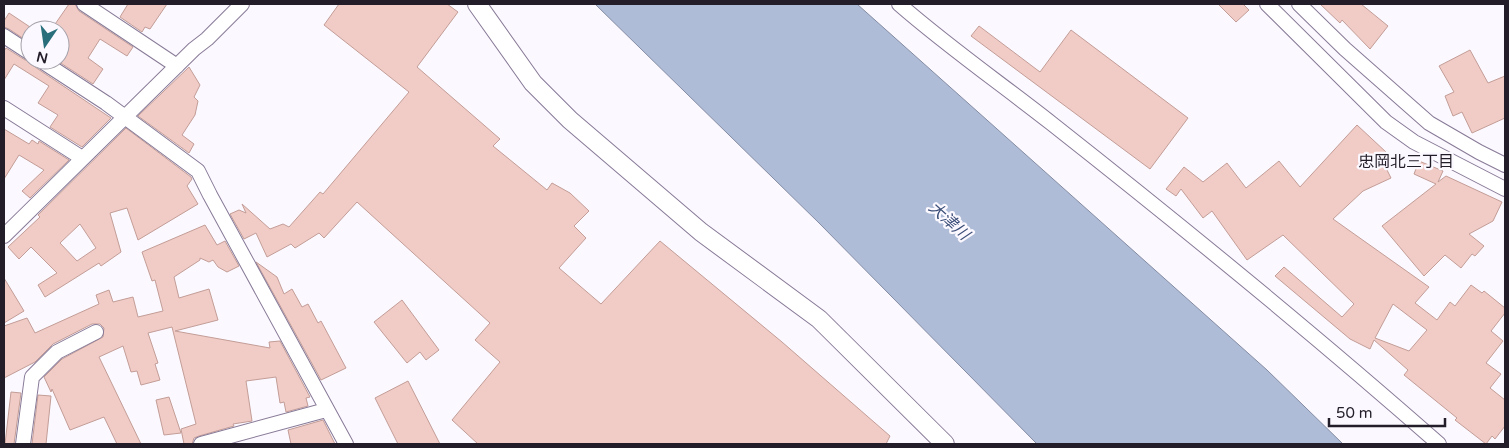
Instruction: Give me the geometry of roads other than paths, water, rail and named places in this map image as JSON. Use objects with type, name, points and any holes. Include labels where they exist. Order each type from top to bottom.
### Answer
[{"type":"street","points":[[84,4],[176,66]]},
{"type":"street","points":[[4,236],[176,66],[207,39],[242,4]]},
{"type":"street","points":[[477,4],[534,83],[570,120],[701,232],[819,320],[945,444]]},
{"type":"street","points":[[899,4],[928,30],[1050,122],[1248,281],[1439,444]]},
{"type":"street","points":[[1266,4],[1386,122],[1414,142],[1505,189]]},
{"type":"street","points":[[1299,4],[1349,52],[1429,123],[1505,165]]},
{"type":"street","points":[[4,36],[20,46]]},
{"type":"street","points":[[1332,70],[1349,52]]},
{"type":"street","points":[[55,70],[125,117],[198,171],[346,444]]},
{"type":"street","points":[[4,108],[82,158]]},
{"type":"street","points":[[1414,142],[1429,123]]},
{"type":"street","points":[[23,444],[32,376],[57,352],[96,332]]},
{"type":"street","points":[[201,444],[326,410]]},
{"type":"water","name":"大津川","points":[[595,4],[857,4],[1267,370],[1343,444],[1037,444],[819,223]]},
{"type":"district","name":"忠岡北三丁目","points":[[1406,162]]}]
